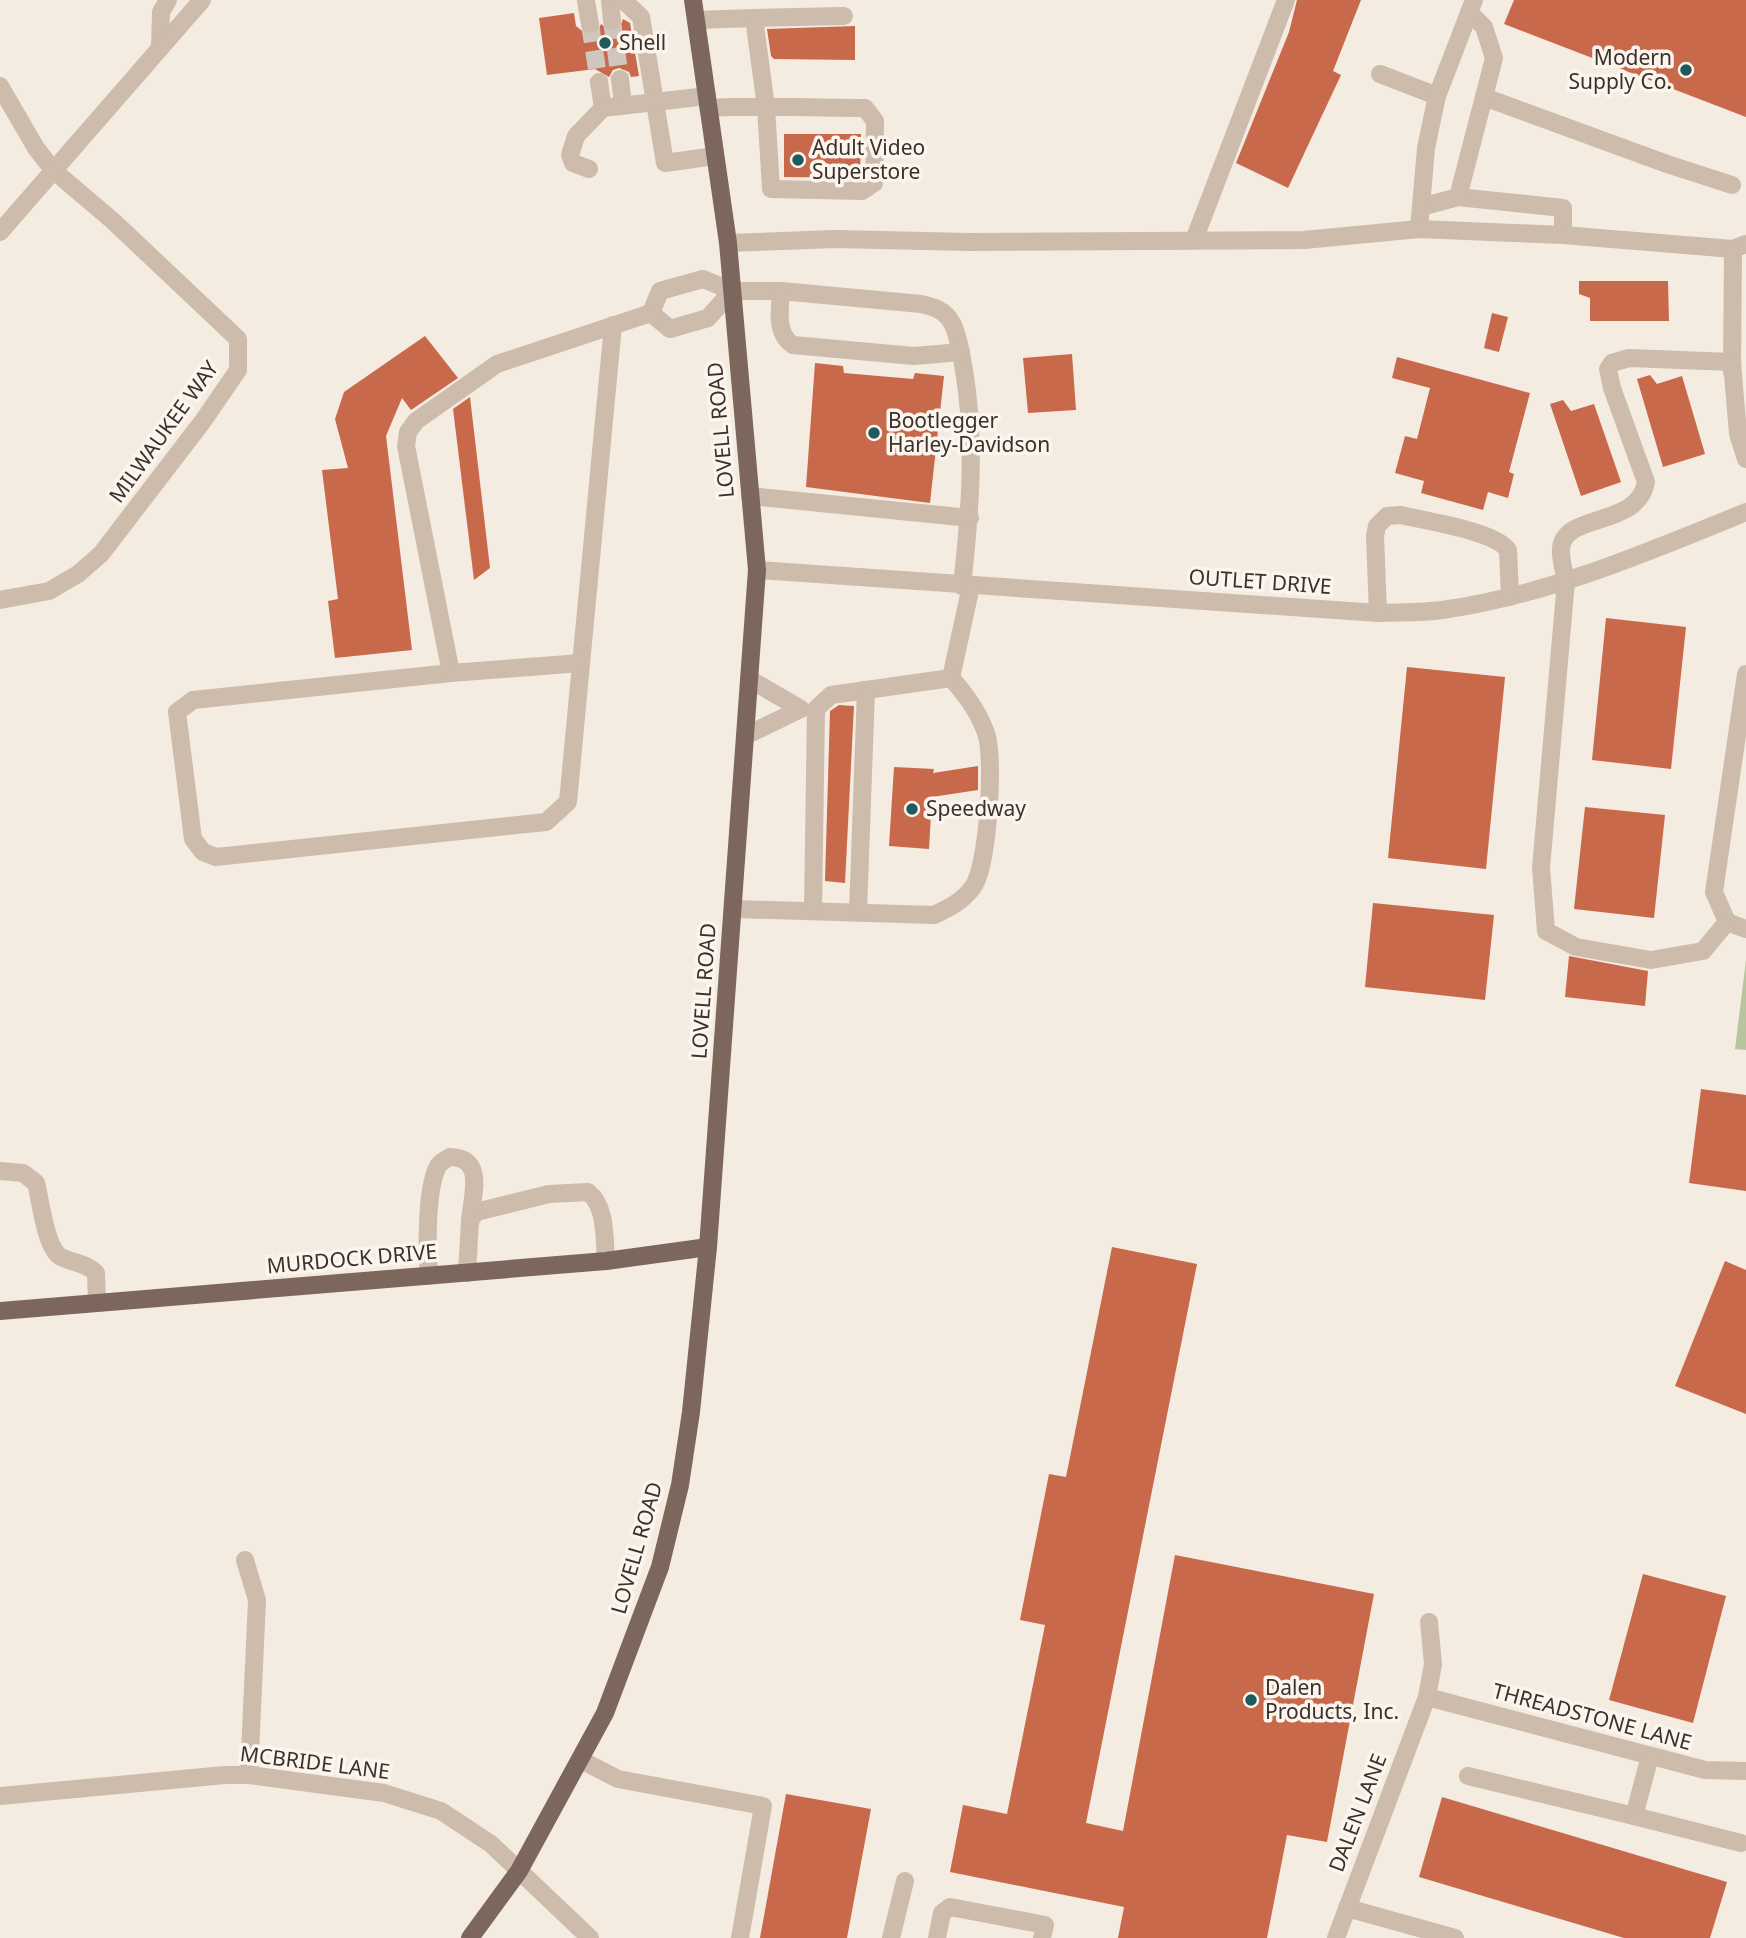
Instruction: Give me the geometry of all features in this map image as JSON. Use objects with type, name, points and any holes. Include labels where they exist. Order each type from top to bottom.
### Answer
[{"type":"main road","name":"LOVELL ROAD","points":[[470,1938],[519,1871],[605,1713],[660,1567],[680,1485],[691,1412],[708,1247],[757,570],[728,243],[693,0]]},
{"type":"main road","name":"MURDOCK DRIVE","points":[[0,1311],[606,1261],[708,1247]]},
{"type":"street","points":[[160,48],[161,12],[168,0]]},
{"type":"street","points":[[0,232],[202,0]]},
{"type":"street","points":[[590,24],[586,0],[593,0]]},
{"type":"street","points":[[610,0],[612,21]]},
{"type":"street","points":[[623,0],[641,17],[665,163],[715,156]]},
{"type":"street","points":[[1194,240],[1286,0]]},
{"type":"street","points":[[1419,229],[1426,148],[1437,96],[1472,6]]},
{"type":"street","points":[[1458,197],[1494,58],[1484,27],[1472,6]]},
{"type":"street","points":[[696,20],[844,16]]},
{"type":"street","points":[[589,169],[573,163],[569,155],[576,136],[603,108],[654,102],[708,102],[766,107],[865,108],[875,121],[874,183],[862,191],[771,190],[766,107],[754,18]]},
{"type":"street","points":[[1380,74],[1437,96]]},
{"type":"street","points":[[620,79],[623,105]]},
{"type":"street","points":[[599,82],[603,108]]},
{"type":"street","name":"MILWAUKEE WAY","points":[[0,86],[36,148],[53,170],[113,221],[238,340],[238,369],[203,421],[101,554],[78,574],[49,591],[0,600]]},
{"type":"street","points":[[1483,97],[1732,185]]},
{"type":"street","points":[[1421,207],[1458,197],[1563,208],[1563,235]]},
{"type":"street","points":[[728,243],[835,239],[970,242],[1304,240],[1419,229],[1740,246],[1732,367],[1741,410],[1746,459]]},
{"type":"street","points":[[451,674],[406,446],[408,432],[416,421],[497,364],[650,313],[660,291],[703,279],[732,291],[781,291],[921,304],[939,308],[951,321],[961,352],[972,453],[966,586],[951,678]]},
{"type":"street","points":[[650,313],[670,329],[708,318],[732,291]]},
{"type":"street","points":[[781,291],[781,332],[785,340],[793,345],[914,356],[961,352]]},
{"type":"street","points":[[581,663],[193,700],[177,712],[193,839],[203,852],[216,857],[546,822],[568,802],[613,325]]},
{"type":"street","points":[[1727,922],[1703,950],[1651,960],[1576,947],[1546,931],[1541,868],[1566,581],[1561,548],[1566,536],[1580,527],[1633,507],[1643,497],[1646,482],[1612,388],[1608,369],[1612,363],[1629,358],[1732,367]]},
{"type":"street","points":[[750,496],[969,521]]},
{"type":"street","name":"OUTLET DRIVE","points":[[757,570],[1378,613],[1440,610],[1510,597],[1566,581],[1746,512]]},
{"type":"street","points":[[1378,613],[1375,536],[1377,526],[1387,516],[1401,515],[1489,537],[1504,544],[1508,550],[1510,597]]},
{"type":"street","points":[[1746,674],[1714,892],[1727,922],[1746,929]]},
{"type":"street","points":[[745,736],[809,709],[831,695],[951,678]]},
{"type":"street","points":[[733,909],[934,915],[954,906],[973,887],[984,866],[991,754],[987,734],[971,701],[951,678]]},
{"type":"street","points":[[749,679],[809,709]]},
{"type":"street","points":[[858,912],[866,690]]},
{"type":"street","points":[[809,709],[813,911]]},
{"type":"street","points":[[429,1276],[427,1234],[435,1179],[437,1168],[450,1157],[463,1157],[470,1162],[474,1173],[467,1273]]},
{"type":"street","points":[[0,1171],[23,1173],[37,1183],[50,1243],[56,1254],[90,1266],[96,1273],[97,1303]]},
{"type":"street","points":[[470,1221],[476,1212],[486,1208],[549,1194],[588,1192],[597,1199],[602,1217],[606,1261]]},
{"type":"street","points":[[244,1560],[257,1600],[250,1775]]},
{"type":"street","name":"DALEN LANE","points":[[1336,1938],[1427,1697],[1433,1664],[1429,1622]]},
{"type":"street","name":"THREADSTONE LANE","points":[[1427,1697],[1704,1770],[1746,1771]]},
{"type":"street","points":[[1634,1816],[1650,1756]]},
{"type":"street","points":[[581,1760],[618,1779],[763,1806],[740,1938]]},
{"type":"street","name":"MCBRIDE LANE","points":[[0,1796],[250,1775],[384,1793],[441,1811],[491,1844],[590,1938]]},
{"type":"street","points":[[1468,1776],[1741,1843]]},
{"type":"street","points":[[891,1938],[905,1881]]},
{"type":"street","points":[[937,1938],[942,1913],[950,1907],[1045,1925],[1042,1938]]},
{"type":"street","points":[[1347,1908],[1455,1938]]},
{"type":"green space","points":[[1746,960],[1746,1050],[1735,1049]]},
{"type":"building","points":[[1297,0],[1361,0],[1333,71],[1341,75],[1288,188],[1236,163],[1289,32]]},
{"type":"building","name":"Modern Supply Co.","points":[[1514,0],[1746,0],[1746,117],[1504,24]]},
{"type":"building","points":[[574,13],[576,26],[587,35],[597,33],[601,24],[612,32],[619,30],[623,19],[630,23],[639,76],[631,77],[629,72],[619,68],[613,70],[609,77],[595,69],[547,75],[539,18]]},
{"type":"building","points":[[855,26],[855,60],[774,59],[771,56],[767,29]]},
{"type":"building","points":[[784,134],[861,134],[860,178],[784,177]]},
{"type":"building","points":[[1579,281],[1668,281],[1669,321],[1590,321],[1590,298],[1579,294]]},
{"type":"building","points":[[1492,313],[1508,317],[1499,352],[1484,348]]},
{"type":"building","points":[[425,336],[458,378],[411,410],[402,398],[386,436],[412,650],[335,658],[328,601],[338,599],[322,470],[348,468],[335,419],[344,392]]},
{"type":"building","points":[[1072,354],[1076,410],[1028,413],[1023,358]]},
{"type":"building","points":[[1397,357],[1530,393],[1509,472],[1514,474],[1508,498],[1488,492],[1483,510],[1421,493],[1424,481],[1395,473],[1405,436],[1417,439],[1430,388],[1392,378]]},
{"type":"building","name":"Bootlegger Harley-Davidson","points":[[815,363],[843,366],[844,373],[913,379],[915,373],[944,376],[930,503],[806,487]]},
{"type":"building","points":[[1650,375],[1657,384],[1682,376],[1705,454],[1663,467],[1637,379]]},
{"type":"building","points":[[470,397],[490,568],[474,580],[453,409]]},
{"type":"building","points":[[1563,400],[1571,411],[1594,404],[1621,482],[1581,496],[1550,404]]},
{"type":"building","points":[[1606,618],[1686,627],[1671,769],[1592,760]]},
{"type":"building","points":[[1407,667],[1505,677],[1486,869],[1388,858]]},
{"type":"building","points":[[839,705],[854,706],[845,883],[825,881],[830,711]]},
{"type":"building","points":[[978,766],[978,790],[932,797],[929,849],[889,846],[894,767],[934,769],[933,773]]},
{"type":"building","points":[[1585,807],[1665,815],[1654,918],[1574,909]]},
{"type":"building","points":[[1373,903],[1494,915],[1485,1000],[1365,987]]},
{"type":"building","points":[[1569,956],[1648,971],[1645,1006],[1565,997]]},
{"type":"building","points":[[1701,1089],[1746,1095],[1746,1191],[1689,1183]]},
{"type":"building","points":[[1112,1247],[1197,1264],[1086,1823],[1123,1831],[1175,1555],[1374,1594],[1327,1842],[1287,1835],[1267,1938],[1118,1938],[1124,1907],[950,1872],[963,1805],[1007,1814],[1045,1625],[1020,1620],[1049,1474],[1066,1477]]},
{"type":"building","points":[[1725,1261],[1746,1270],[1746,1414],[1675,1386]]},
{"type":"building","points":[[1643,1574],[1726,1596],[1693,1723],[1609,1700]]},
{"type":"building","points":[[786,1794],[871,1809],[847,1938],[760,1938]]},
{"type":"building","points":[[1442,1797],[1727,1882],[1710,1938],[1624,1938],[1419,1877]]},
{"type":"tunnel","points":[[612,21],[620,79]]},
{"type":"tunnel","points":[[590,24],[599,82]]},
{"type":"place","name":"Shell","points":[[605,43]]},
{"type":"place","name":"Modern Supply Co.","points":[[1686,70]]},
{"type":"place","name":"Adult Video Superstore","points":[[798,160]]},
{"type":"place","name":"Bootlegger Harley-Davidson","points":[[874,433]]},
{"type":"place","name":"Speedway","points":[[912,809]]},
{"type":"place","name":"Dalen Products, Inc.","points":[[1251,1700]]}]
